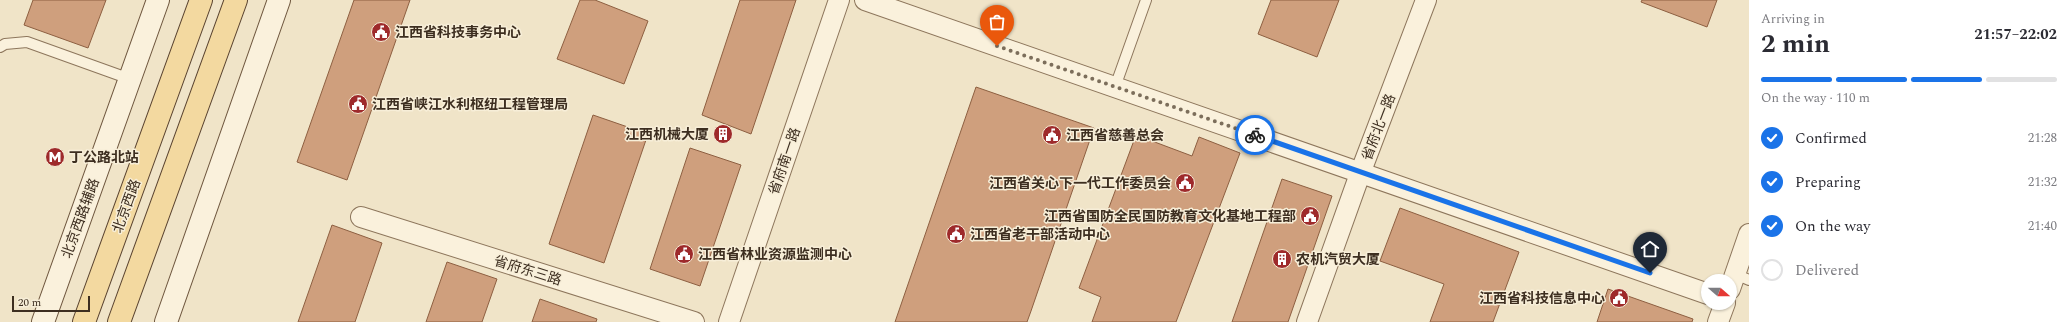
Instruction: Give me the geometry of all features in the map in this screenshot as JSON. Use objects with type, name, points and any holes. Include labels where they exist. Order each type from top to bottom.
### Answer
[{"type":"main road","name":"北京西路辅路","points":[[43,322],[158,0]]},
{"type":"main road","name":"北京西路","points":[[84,322],[201,0]]},
{"type":"main road","points":[[119,322],[236,0]]},
{"type":"main road","points":[[166,322],[279,0]]},
{"type":"street","name":"省府南一路","points":[[729,322],[839,0]]},
{"type":"street","points":[[865,0],[1361,171],[1701,292]]},
{"type":"street","name":"省府北一路","points":[[1307,322],[1361,171],[1426,0]]},
{"type":"street","name":"省府东三路","points":[[362,218],[694,322]]},
{"type":"street","points":[[1738,281],[1749,234]]},
{"type":"street","points":[[1718,322],[1722,310]]},
{"type":"lane","points":[[1115,87],[1146,0]]},
{"type":"lane","points":[[0,47],[5,44],[27,42],[130,79]]},
{"type":"building","points":[[33,0],[106,0],[88,48],[24,25]]},
{"type":"building","points":[[354,0],[410,0],[347,180],[297,162]]},
{"type":"building","points":[[580,0],[595,0],[648,21],[624,84],[557,59]]},
{"type":"building","points":[[740,0],[796,0],[751,134],[702,115]]},
{"type":"building","points":[[1271,0],[1339,0],[1317,57],[1258,34]]},
{"type":"building","points":[[1642,0],[1717,0],[1707,27],[1641,2]]},
{"type":"building","points":[[976,87],[1094,128],[1031,311],[1027,322],[895,322]]},
{"type":"building","points":[[593,115],[648,134],[604,263],[549,244]]},
{"type":"building","points":[[1136,135],[1192,156],[1199,137],[1240,153],[1176,322],[1092,322],[1101,297],[1079,288]]},
{"type":"building","points":[[690,148],[741,165],[700,286],[650,269]]},
{"type":"building","name":"农机汽贸大厦","points":[[1282,179],[1332,196],[1288,322],[1232,322]]},
{"type":"building","points":[[1400,208],[1519,252],[1493,322],[1430,322],[1444,284],[1380,261]]},
{"type":"building","points":[[332,225],[382,243],[355,322],[298,322]]},
{"type":"building","points":[[447,262],[497,279],[482,322],[426,322]]},
{"type":"building","name":"江西省科技信息中心","points":[[1608,289],[1693,319],[1692,322],[1597,322]]},
{"type":"building","points":[[540,299],[597,319],[596,322],[532,322]]},
{"type":"way so far","points":[[997,46],[1255,135]]},
{"type":"place","name":"江西省科技事务中心","points":[[381,32]]},
{"type":"place","name":"江西省峡江水利枢纽工程管理局","points":[[358,104]]},
{"type":"place","name":"江西机械大厦","points":[[723,134]]},
{"type":"place","name":"江西省慈善总会","points":[[1052,135]]},
{"type":"place","name":"丁公路北站","points":[[55,157]]},
{"type":"place","name":"江西省关心下一代工作委员会","points":[[1185,183]]},
{"type":"place","name":"江西省国防全民国防教育文化基地工程部","points":[[1310,216]]},
{"type":"place","name":"江西省老干部活动中心","points":[[956,234]]},
{"type":"place","name":"江西省林业资源监测中心","points":[[684,254]]},
{"type":"place","name":"农机汽贸大厦","points":[[1282,259]]},
{"type":"place","name":"江西省科技信息中心","points":[[1619,298]]},
{"type":"route","points":[[1255,135],[1650,273]]}]
